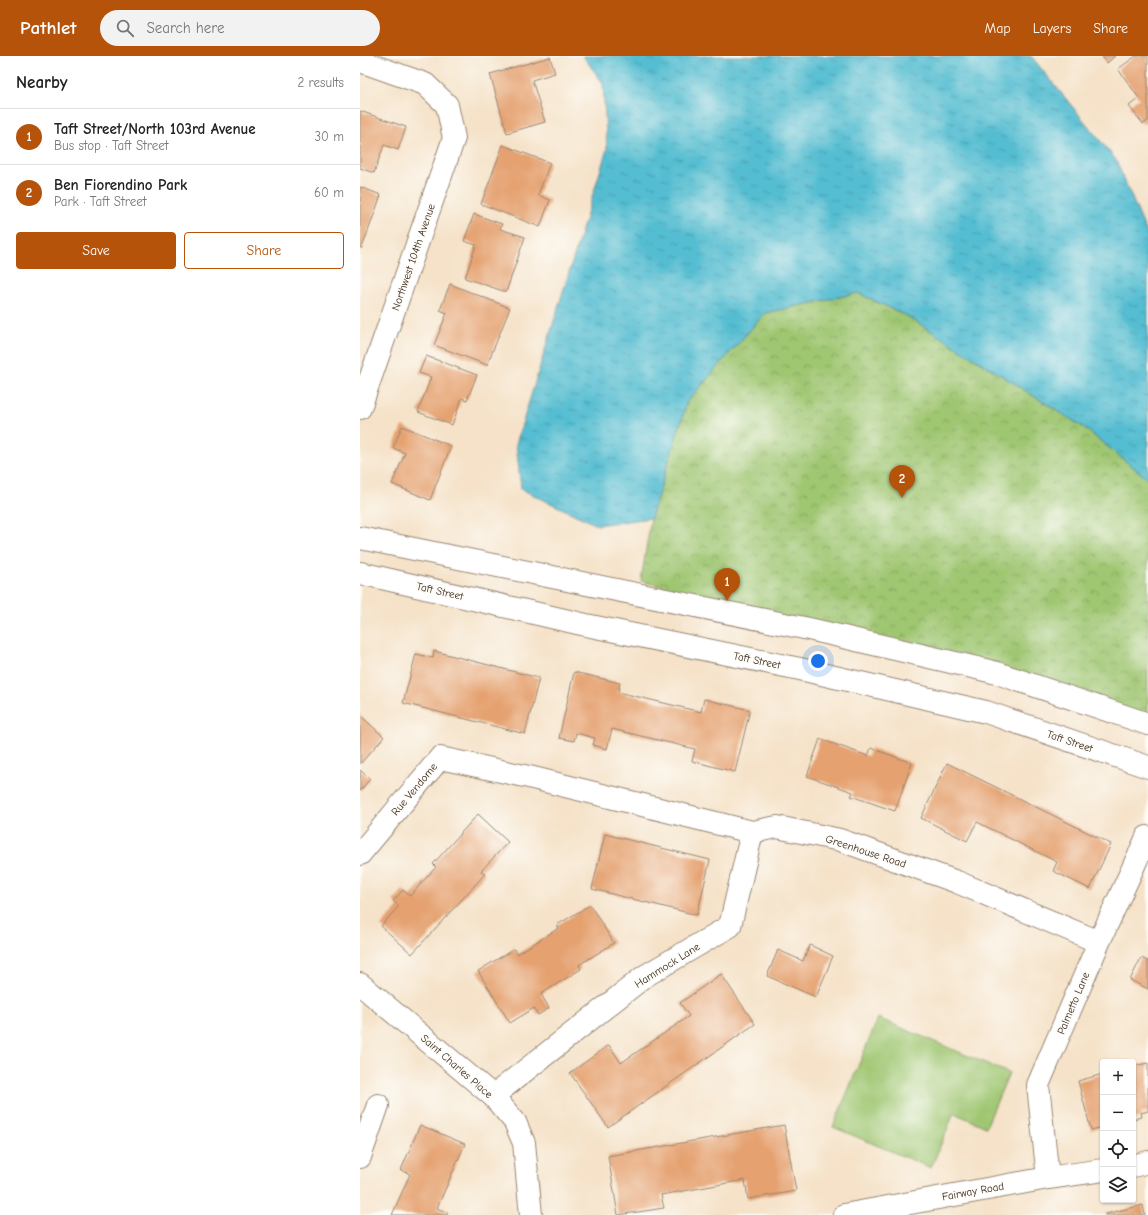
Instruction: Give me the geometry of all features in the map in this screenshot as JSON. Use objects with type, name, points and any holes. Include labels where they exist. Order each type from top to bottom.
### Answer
[{"type":"street","name":"Northwest 104th Avenue","points":[[360,62],[425,84],[447,105],[454,138],[360,408]]},
{"type":"street","points":[[360,538],[793,626],[981,669],[997,673],[1148,724]]},
{"type":"street","name":"Taft Street","points":[[360,573],[586,625],[800,669],[986,712],[1148,767]]},
{"type":"street","name":"Rue Vendome","points":[[360,854],[440,758],[529,777]]},
{"type":"street","name":"Greenhouse Road","points":[[529,777],[752,832],[777,827],[840,840],[957,882],[1099,942]]},
{"type":"street","name":"Hammock Lane","points":[[493,1096],[646,976],[730,926],[752,832]]},
{"type":"street","name":"Palmetto Lane","points":[[1048,1178],[1038,1085],[1099,942],[1148,837]]},
{"type":"street","name":"Saint Charles Place","points":[[360,984],[493,1096],[515,1122],[524,1143],[531,1215]]},
{"type":"street","points":[[360,1157],[378,1104]]},
{"type":"street","points":[[1136,1165],[1148,1162]]},
{"type":"street","name":"Fairway Road","points":[[844,1215],[1048,1178],[1100,1170]]},
{"type":"green space","points":[[858,293],[907,316],[1083,427],[1148,479],[1148,717],[981,669],[641,581],[651,518],[687,402],[765,313]]},
{"type":"green space","points":[[878,1018],[1009,1073],[986,1127],[954,1113],[931,1168],[833,1127]]},
{"type":"water","points":[[583,56],[1031,56],[1116,160],[1148,236],[1148,479],[1083,427],[907,316],[858,293],[765,313],[687,402],[651,518],[597,525],[521,489],[516,444],[607,149],[603,83]]},
{"type":"building","points":[[1102,56],[1115,56],[1107,63]]},
{"type":"building","points":[[1136,56],[1148,56],[1148,121],[1143,124],[1129,106],[1139,98],[1118,69]]},
{"type":"building","points":[[550,57],[555,73],[532,80],[545,122],[507,133],[490,74]]},
{"type":"building","points":[[360,111],[406,127],[398,150],[384,145],[374,173],[360,168]]},
{"type":"building","points":[[503,145],[550,163],[538,195],[550,200],[540,227],[481,204]]},
{"type":"building","points":[[360,187],[381,195],[362,248],[360,248]]},
{"type":"building","points":[[474,214],[502,224],[500,229],[525,237],[506,292],[465,278],[476,245],[464,241]]},
{"type":"building","points":[[450,284],[510,308],[487,365],[434,345],[447,313],[440,310]]},
{"type":"building","points":[[426,356],[477,375],[467,400],[462,398],[452,425],[418,412],[431,377],[419,373]]},
{"type":"building","points":[[402,426],[451,446],[430,500],[392,484],[405,453],[393,448]]},
{"type":"building","points":[[434,651],[539,678],[525,734],[403,703],[416,654],[433,658]]},
{"type":"building","points":[[574,672],[620,683],[618,692],[701,712],[704,699],[750,710],[735,772],[692,761],[695,749],[612,729],[607,749],[593,745],[595,738],[576,733],[574,741],[559,738]]},
{"type":"building","points":[[360,715],[384,737],[360,764]]},
{"type":"building","points":[[820,739],[868,756],[871,748],[912,763],[895,811],[851,796],[853,792],[807,776]]},
{"type":"building","points":[[947,763],[1111,844],[1090,889],[1053,871],[1057,862],[977,822],[967,841],[921,818]]},
{"type":"building","points":[[360,770],[370,779],[360,791]]},
{"type":"building","points":[[478,814],[508,842],[481,871],[485,874],[412,954],[381,926],[399,906],[393,901],[403,890],[410,896],[436,867],[433,864]]},
{"type":"building","points":[[605,834],[710,860],[697,915],[592,889]]},
{"type":"building","points":[[590,905],[614,943],[579,965],[581,969],[541,994],[549,1008],[538,1015],[534,1008],[510,1023],[478,971],[514,949],[517,954],[559,928],[557,925]]},
{"type":"building","points":[[810,945],[833,956],[816,997],[767,976],[778,950],[803,961]]},
{"type":"building","points":[[1141,958],[1148,961],[1148,989],[1130,980]]},
{"type":"building","points":[[721,974],[755,1024],[608,1127],[570,1073],[609,1045],[621,1063],[689,1016],[680,1003]]},
{"type":"building","points":[[1148,1063],[1148,1111],[1141,1113],[1142,1117],[1136,1118],[1136,1095],[1136,1065]]},
{"type":"building","points":[[1100,1075],[1100,1128],[1091,1130],[1078,1081]]},
{"type":"building","points":[[420,1125],[465,1144],[437,1208],[448,1213],[447,1215],[392,1215],[410,1174],[401,1170]]},
{"type":"building","points":[[784,1125],[796,1191],[748,1199],[745,1180],[661,1195],[664,1208],[618,1215],[608,1156]]},
{"type":"building","points":[[1143,1205],[1145,1215],[1105,1215],[1105,1214]]},
{"type":"place","name":"Ben Fiorendino Park","points":[[902,498]]},
{"type":"place","name":"Taft Street/North 103rd Avenue","points":[[727,601]]}]
